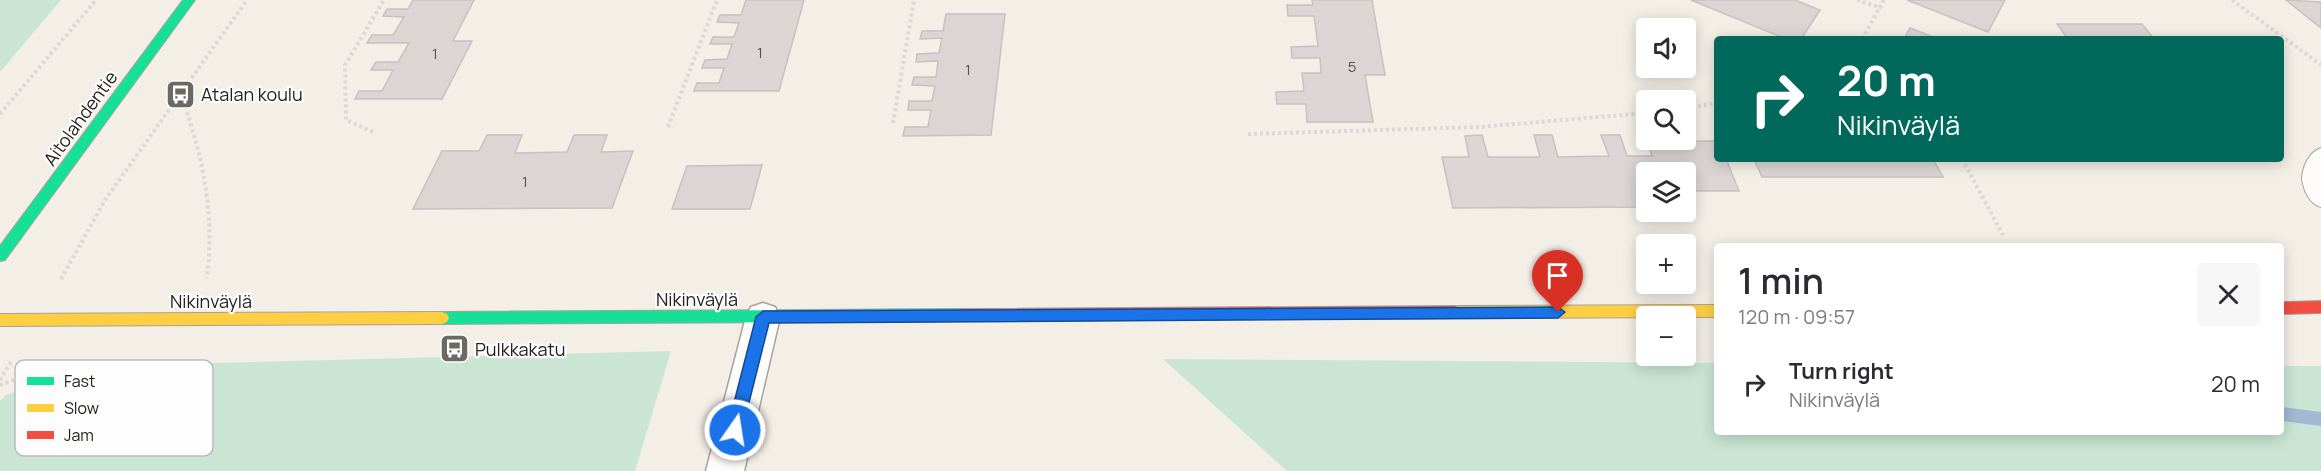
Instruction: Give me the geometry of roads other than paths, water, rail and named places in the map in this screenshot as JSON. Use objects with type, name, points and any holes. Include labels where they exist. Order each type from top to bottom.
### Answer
[{"type":"street","name":"Aitolahdentie","points":[[0,256],[189,0]]},
{"type":"street","points":[[2284,308],[2321,307]]},
{"type":"street","name":"Nikinväylä","points":[[0,320],[1714,311]]},
{"type":"street","points":[[725,471],[763,317]]},
{"type":"lane","points":[[2321,155],[2310,174],[2311,187],[2321,200]]},
{"type":"waterway","points":[[2284,414],[2321,419]]},
{"type":"place","name":"Atalan koulu","points":[[180,94]]},
{"type":"place","name":"Pulkkakatu","points":[[454,349]]}]
